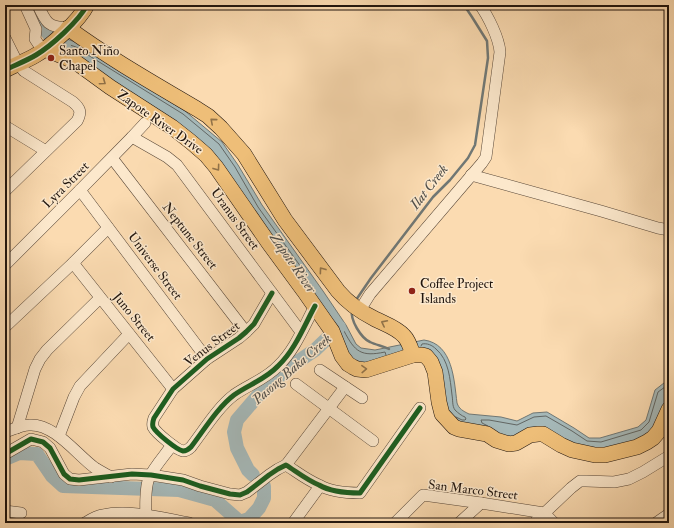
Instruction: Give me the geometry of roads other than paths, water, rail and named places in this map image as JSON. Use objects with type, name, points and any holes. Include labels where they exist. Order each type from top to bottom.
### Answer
[{"type":"main road","points":[[11,67],[37,54],[56,39],[79,17],[87,5]]},
{"type":"main road","name":"Zapote River Drive","points":[[56,39],[67,58],[77,63],[110,87],[177,131],[206,155],[332,331],[342,356],[352,368],[361,370],[370,369],[395,360],[411,350]]},
{"type":"main road","name":"Zapote River Drive","points":[[56,39],[91,45],[208,116],[221,128],[244,154],[285,220],[338,291],[354,306],[405,336],[411,350],[424,355],[431,362],[435,372],[440,409],[442,414],[454,427],[487,434],[496,440],[509,444],[516,443],[530,435],[543,434],[572,450],[595,455],[605,455],[637,447],[653,438],[659,430],[669,409]]},
{"type":"street","name":"Zapote River Drive","points":[[25,5],[36,29],[35,39],[39,45],[56,39]]},
{"type":"street","points":[[38,5],[46,22],[60,28],[56,39]]},
{"type":"street","points":[[354,306],[370,294],[486,157],[500,52],[498,42],[480,5]]},
{"type":"street","points":[[5,38],[11,67],[24,71],[72,102],[80,111],[80,116],[77,121],[5,191]]},
{"type":"street","name":"Lyra Street","points":[[5,265],[145,123]]},
{"type":"street","points":[[5,126],[46,151]]},
{"type":"street","name":"Uranus Street","points":[[132,137],[167,157],[177,165],[301,332]]},
{"type":"street","name":"Neptune Street","points":[[112,158],[246,332]]},
{"type":"street","points":[[471,175],[669,230]]},
{"type":"street","name":"Universe Street","points":[[80,190],[207,359]]},
{"type":"street","points":[[5,326],[108,228]]},
{"type":"street","name":"Juno Street","points":[[72,263],[173,389]]},
{"type":"street","name":"Venus Street","points":[[172,445],[156,430],[152,422],[173,389],[207,359],[246,332],[254,324],[272,293]]},
{"type":"street","points":[[17,428],[35,368],[40,359],[47,350],[100,298]]},
{"type":"street","points":[[147,519],[146,498],[149,478],[172,445],[184,451],[189,450],[228,400],[279,366],[293,346],[314,306]]},
{"type":"street","points":[[59,436],[74,397],[80,386],[129,334]]},
{"type":"street","points":[[320,370],[362,398]]},
{"type":"street","points":[[296,384],[373,441]]},
{"type":"street","points":[[5,454],[30,439],[43,442],[50,448],[64,474],[70,479],[79,480],[132,474],[149,478],[183,480],[230,494],[240,495],[247,492],[269,475],[286,465],[345,387]]},
{"type":"street","points":[[286,465],[320,486],[337,491],[360,493],[420,408]]},
{"type":"street","points":[[5,432],[28,424],[45,428],[59,436],[94,467],[111,477]]},
{"type":"street","points":[[534,523],[571,488],[580,482],[586,480],[614,482],[629,479],[669,456]]},
{"type":"street","points":[[293,523],[320,486]]},
{"type":"street","name":"San Marco Street","points":[[395,523],[423,495],[544,513]]},
{"type":"street","points":[[459,523],[480,503]]},
{"type":"street","points":[[5,512],[21,513]]},
{"type":"street","points":[[85,523],[100,515],[119,512],[147,519],[189,523]]},
{"type":"street","points":[[544,513],[554,523]]},
{"type":"street","points":[[656,523],[669,514]]},
{"type":"water","points":[[67,39],[78,43],[185,111],[222,142],[262,205],[346,325],[356,344],[361,348],[375,350],[424,340],[434,343],[441,348],[450,364],[455,384],[457,403],[463,411],[469,414],[501,417],[517,421],[533,413],[547,412],[589,438],[600,438],[638,427],[646,420],[655,390],[669,379],[669,405],[655,432],[637,445],[587,452],[539,429],[506,441],[461,424],[451,418],[427,356],[371,366],[352,365],[215,157],[57,48]]},
{"type":"waterway","name":"Zapote River","points":[[33,5],[48,34],[64,46]]},
{"type":"waterway","name":"Ilat Creek","points":[[356,300],[433,197],[450,180],[468,158],[475,145],[488,58],[487,41],[464,5]]},
{"type":"waterway","name":"Ilat Creek","points":[[352,310],[354,323],[363,337],[370,342],[389,349]]},
{"type":"waterway","name":"Pasong Baka Creek","points":[[253,475],[248,470],[237,448],[234,432],[237,420],[261,392],[294,364],[315,350],[339,327]]},
{"type":"waterway","name":"Pasong Baka Creek","points":[[5,459],[19,453],[37,454],[52,476],[63,486],[179,490],[215,500],[240,522],[249,519],[259,508],[264,498],[264,486],[262,484]]},
{"type":"place","name":"Santo Niño Chapel","points":[[51,58]]},
{"type":"place","name":"Coffee Project Islands","points":[[412,291]]}]
